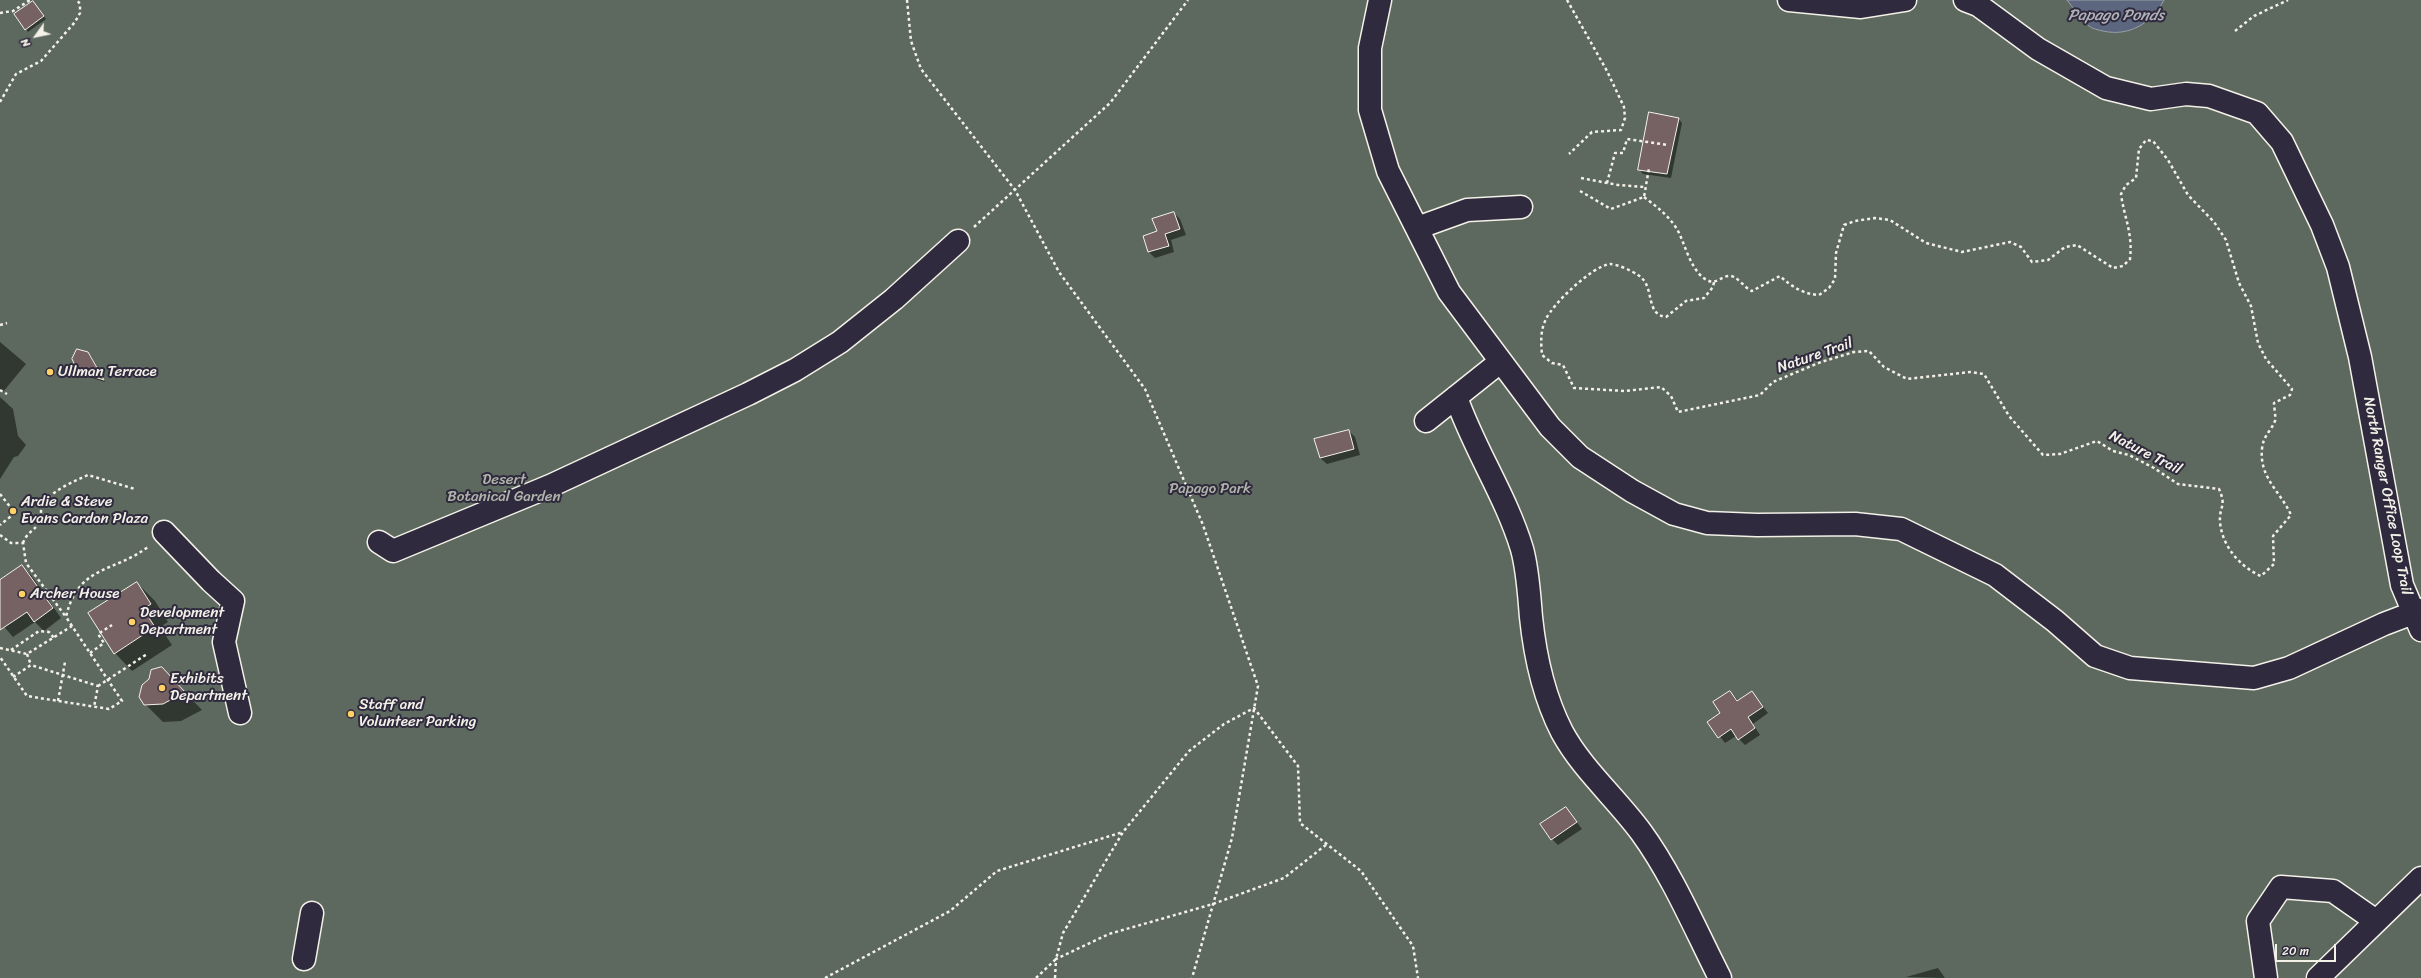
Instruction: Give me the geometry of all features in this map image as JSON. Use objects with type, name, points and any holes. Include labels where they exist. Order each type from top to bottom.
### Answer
[{"type":"lane","name":"North Ranger Office Loop Trail","points":[[1380,0],[1370,48],[1370,110],[1388,171],[1449,292],[1500,362],[1550,426],[1580,457],[1632,492],[1674,514],[1707,523],[1726,525],[1854,524],[1901,529],[1995,575],[2055,621],[2095,656],[2130,668],[2254,678],[2289,668],[2384,624],[2418,618],[2402,586],[2360,357],[2338,267],[2322,225],[2282,142],[2257,113],[2209,96],[2186,94],[2151,99],[2106,88],[2038,49],[1978,5],[1965,0]]},
{"type":"lane","points":[[1789,0],[1861,7],[1906,0]]},
{"type":"lane","points":[[1418,228],[1467,210],[1521,208]]},
{"type":"lane","points":[[379,542],[393,551],[550,486],[748,394],[789,373],[840,342],[894,299],[958,242]]},
{"type":"lane","points":[[1426,420],[1500,362]]},
{"type":"lane","points":[[1456,397],[1466,426],[1511,520],[1522,550],[1527,573],[1538,663],[1548,696],[1562,733],[1584,764],[1642,833],[1671,884],[1720,978]]},
{"type":"lane","points":[[158,539],[211,581],[240,601],[224,642],[240,713]]},
{"type":"lane","points":[[2318,978],[2421,878]]},
{"type":"lane","points":[[2266,978],[2258,921],[2281,887],[2333,891],[2376,921]]},
{"type":"lane","points":[[304,959],[312,913]]},
{"type":"path","points":[[0,13],[13,11],[30,0]]},
{"type":"path","points":[[0,102],[16,74],[41,61],[76,22],[80,13],[80,4],[77,0]]},
{"type":"path","points":[[907,0],[911,41],[922,69],[1015,190],[1059,272],[1144,389],[1203,525],[1258,686],[1232,838],[1192,978]]},
{"type":"path","points":[[958,242],[1110,103],[1188,0]]},
{"type":"path","points":[[1567,0],[1607,71],[1624,107],[1625,118],[1622,130],[1592,132],[1569,154]]},
{"type":"path","points":[[2235,31],[2254,16],[2288,0]]},
{"type":"path","points":[[1608,183],[1615,153],[1623,153],[1626,139],[1668,145]]},
{"type":"path","name":"Nature Trail","points":[[2146,140],[2153,141],[2168,160],[2188,196],[2214,222],[2226,240],[2239,282],[2251,306],[2258,343],[2266,359],[2292,389],[2290,395],[2274,403],[2275,421],[2266,434],[2262,449],[2263,463],[2269,481],[2276,493],[2285,501],[2291,515],[2273,536],[2274,564],[2261,576],[2252,572],[2236,560],[2225,539],[2220,521],[2224,501],[2219,489],[2178,484],[2154,468],[2129,455],[2113,451],[2097,441],[2060,454],[2043,455],[2009,416],[1984,374],[1970,372],[1907,379],[1884,366],[1868,351],[1854,352],[1773,382],[1760,395],[1678,412],[1671,396],[1661,387],[1625,391],[1574,388],[1562,365],[1552,363],[1542,355],[1542,330],[1546,319],[1553,309],[1594,269],[1610,264],[1639,275],[1646,283],[1652,310],[1658,316],[1666,317],[1686,301],[1704,298],[1713,287],[1714,282],[1729,276],[1733,276],[1747,289],[1752,290],[1780,276],[1791,287],[1808,294],[1819,295],[1829,288],[1835,279],[1836,253],[1844,225],[1855,221],[1875,218],[1890,220],[1926,243],[1946,249],[1962,252],[2010,242],[2022,247],[2032,262],[2048,260],[2065,247],[2077,245],[2113,268],[2123,266],[2130,259],[2132,246],[2128,218],[2121,194],[2126,185],[2136,178],[2140,149],[2146,140]]},
{"type":"path","points":[[1644,197],[1649,168]]},
{"type":"path","points":[[1581,178],[1645,187]]},
{"type":"path","points":[[1580,191],[1611,210],[1644,197]]},
{"type":"path","points":[[1644,197],[1665,213],[1680,236],[1686,252],[1702,276],[1708,281],[1714,282]]},
{"type":"path","points":[[0,325],[7,323]]},
{"type":"path","points":[[0,390],[7,394]]},
{"type":"path","points":[[0,657],[27,696],[109,709],[122,701],[66,616],[26,563],[23,543],[26,535],[38,524],[42,507],[47,499],[75,480],[88,475],[135,489]]},
{"type":"path","points":[[0,494],[15,513],[0,524]]},
{"type":"path","points":[[0,535],[11,543],[23,543]]},
{"type":"path","points":[[66,616],[69,603],[86,579],[102,568],[136,556],[158,539]]},
{"type":"path","points":[[90,653],[104,643],[98,634],[112,625]]},
{"type":"path","points":[[0,648],[27,654],[72,626]]},
{"type":"path","points":[[11,650],[39,631],[49,632],[54,638]]},
{"type":"path","points":[[27,654],[31,665]]},
{"type":"path","points":[[94,707],[98,686],[147,654]]},
{"type":"path","points":[[58,701],[65,662]]},
{"type":"path","points":[[31,665],[98,686]]},
{"type":"path","points":[[14,676],[31,665]]},
{"type":"path","points":[[1054,978],[1056,959],[1063,933],[1123,832],[1189,750],[1224,724],[1254,708]]},
{"type":"path","points":[[1254,708],[1298,766],[1300,823],[1362,871],[1413,946],[1419,977]]},
{"type":"path","points":[[825,978],[950,911],[997,870],[1123,832]]},
{"type":"path","points":[[1036,978],[1056,959],[1109,934],[1213,904],[1284,878],[1327,844]]},
{"type":"green space","name":"Papago Park","points":[[0,0],[2421,0],[2421,978],[0,978]]},
{"type":"water","name":"Papago Ponds","points":[[2067,0],[2164,0],[2153,15],[2139,26],[2131,30],[2113,32],[2098,30],[2090,27]]},
{"type":"building","points":[[33,1],[44,16],[25,30],[14,14]]},
{"type":"building","points":[[1649,112],[1679,118],[1667,174],[1638,170]]},
{"type":"building","points":[[1174,212],[1180,229],[1165,234],[1169,246],[1148,252],[1143,236],[1157,231],[1152,219]]},
{"type":"building","points":[[77,349],[88,352],[104,380],[85,374],[80,376],[72,359]]},
{"type":"building","points":[[1349,430],[1354,449],[1320,458],[1314,439]]},
{"type":"building","name":"Archer House","points":[[22,565],[53,608],[34,622],[27,612],[0,630],[0,580]]},
{"type":"building","name":"Development Department","points":[[137,582],[151,604],[143,609],[155,627],[114,654],[88,613]]},
{"type":"building","name":"Exhibits Department","points":[[162,667],[185,692],[163,704],[144,705],[139,697],[142,685],[149,679],[151,670]]},
{"type":"building","points":[[1730,691],[1737,701],[1752,691],[1763,707],[1748,717],[1755,728],[1738,740],[1731,729],[1718,738],[1707,722],[1720,713],[1713,702]]},
{"type":"building","points":[[1566,807],[1577,822],[1551,840],[1540,824]]},
{"type":"place","name":"Ullman Terrace","points":[[50,372]]},
{"type":"place","name":"Ardie & Steve Evans Cardon Plaza","points":[[13,511]]},
{"type":"place","name":"Archer House","points":[[22,594]]},
{"type":"place","name":"Development Department","points":[[132,622]]},
{"type":"place","name":"Exhibits Department","points":[[162,688]]},
{"type":"place","name":"Staff and Volunteer Parking","points":[[351,714]]},
{"type":"park label","name":"Desert Botanical Garden","points":[[504,488]]}]
